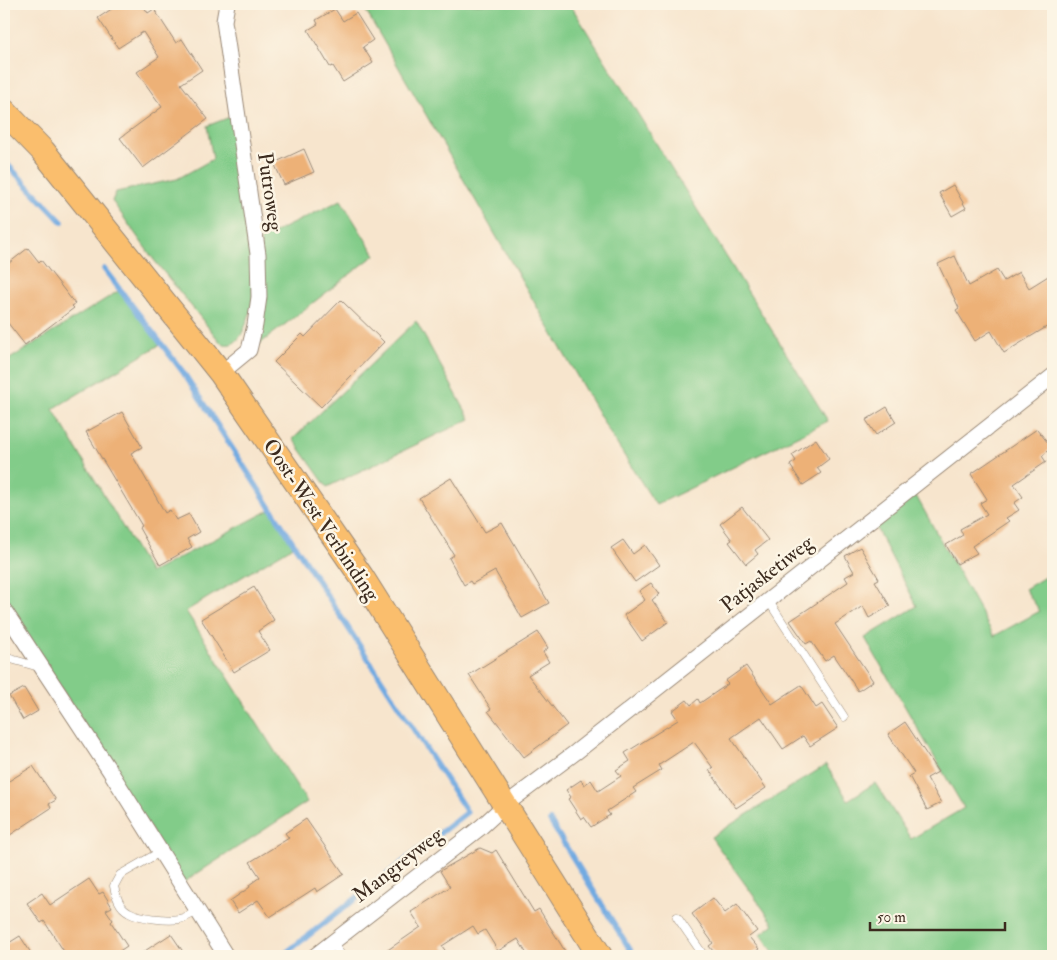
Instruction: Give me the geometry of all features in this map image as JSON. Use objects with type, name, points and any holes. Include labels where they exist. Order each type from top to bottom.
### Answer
[{"type":"main road","name":"Oost-West Verbinding","points":[[4,111],[43,151],[221,373],[361,576],[600,956]]},
{"type":"street","name":"Putroweg","points":[[221,373],[249,350],[259,297],[258,254],[224,21],[227,4]]},
{"type":"street","name":"Patjasketiweg","points":[[505,805],[576,752],[1053,376]]},
{"type":"street","points":[[4,610],[110,771],[226,956]]},
{"type":"street","name":"Mangreyweg","points":[[315,956],[481,827],[505,805]]},
{"type":"lane","points":[[768,600],[844,716]]},
{"type":"lane","points":[[4,657],[41,668]]},
{"type":"lane","points":[[160,852],[120,875],[114,886],[116,899],[128,912],[141,916],[180,919],[197,911]]},
{"type":"lane","points":[[678,917],[704,956]]},
{"type":"lane","points":[[332,943],[342,956]]},
{"type":"green space","points":[[362,4],[570,4],[828,421],[656,505],[611,435]]},
{"type":"green space","points":[[230,117],[252,249],[253,292],[248,320],[242,333],[236,342],[225,344],[221,343],[154,260],[112,201],[116,192],[177,179],[213,159],[207,126]]},
{"type":"green space","points":[[341,200],[375,255],[253,349],[261,239]]},
{"type":"green space","points":[[120,290],[161,344],[53,409],[150,573],[272,509],[295,545],[186,611],[307,802],[184,882],[4,598],[4,355],[8,360]]},
{"type":"green space","points":[[416,321],[470,419],[327,487],[293,439]]},
{"type":"green space","points":[[915,494],[994,636],[1040,611],[1025,589],[1053,572],[1053,956],[776,956],[761,934],[774,924],[711,837],[826,765],[848,800],[875,783],[911,839],[964,808],[865,638],[917,606],[875,526]]},
{"type":"building","points":[[119,4],[142,4],[148,13],[154,9],[176,43],[182,39],[202,70],[181,84],[208,119],[143,168],[120,138],[162,107],[137,72],[159,57],[143,32],[118,48],[98,18]]},
{"type":"building","points":[[335,9],[343,21],[356,13],[373,40],[363,47],[373,63],[343,82],[333,66],[330,67],[308,30],[318,24],[316,20]]},
{"type":"building","points":[[304,149],[314,172],[284,185],[274,163]]},
{"type":"building","points":[[953,185],[966,208],[952,216],[939,193]]},
{"type":"building","points":[[28,248],[39,262],[41,260],[75,304],[72,306],[74,308],[25,345],[4,318],[4,267]]},
{"type":"building","points":[[955,256],[969,286],[997,270],[1004,281],[1019,272],[1029,288],[1053,273],[1053,323],[1004,353],[991,331],[975,341],[956,310],[959,308],[938,264]]},
{"type":"building","points":[[341,300],[384,342],[321,407],[274,362],[302,334],[305,337]]},
{"type":"building","points":[[887,407],[896,422],[876,435],[866,420]]},
{"type":"building","points":[[122,412],[142,447],[131,453],[165,513],[170,510],[176,520],[189,514],[199,532],[187,539],[192,547],[160,565],[139,528],[142,526],[86,432]]},
{"type":"building","points":[[1037,429],[1052,448],[1042,456],[1046,462],[1014,484],[1023,497],[1014,503],[1019,510],[1006,518],[1009,521],[972,546],[977,553],[957,564],[946,545],[963,535],[960,529],[987,514],[980,503],[987,499],[971,474]]},
{"type":"building","points":[[816,439],[829,459],[817,468],[821,473],[803,485],[790,465],[796,461],[792,455]]},
{"type":"building","points":[[451,478],[485,532],[502,523],[549,603],[522,618],[495,571],[472,584],[470,581],[464,585],[449,558],[454,555],[419,498]]},
{"type":"building","points":[[742,507],[768,540],[755,550],[758,554],[746,564],[729,542],[732,540],[720,524]]},
{"type":"building","points":[[623,540],[633,554],[645,545],[659,565],[635,582],[611,548]]},
{"type":"building","points":[[860,547],[879,579],[875,581],[890,606],[869,618],[863,606],[835,624],[873,681],[858,691],[834,655],[825,661],[811,641],[806,644],[790,621],[848,582],[845,577],[854,572],[845,556]]},
{"type":"building","points":[[651,583],[659,594],[652,600],[668,622],[642,641],[624,615],[645,600],[639,591]]},
{"type":"building","points":[[254,587],[274,620],[258,631],[270,650],[234,672],[201,619]]},
{"type":"building","points":[[538,632],[548,648],[543,652],[549,662],[528,675],[567,725],[524,757],[488,711],[491,709],[469,675]]},
{"type":"building","points":[[746,666],[772,704],[801,685],[816,708],[822,704],[838,728],[810,746],[803,736],[783,749],[761,717],[731,738],[766,788],[736,808],[709,770],[713,768],[694,742],[659,765],[662,770],[633,788],[636,792],[607,811],[610,815],[591,827],[584,817],[581,819],[568,799],[571,797],[566,790],[581,780],[584,785],[591,780],[598,791],[621,776],[616,770],[630,761],[625,753],[678,720],[672,711],[687,700],[691,705],[698,699],[700,703],[728,684],[725,681]]},
{"type":"building","points":[[24,688],[38,711],[23,720],[9,696]]},
{"type":"building","points":[[905,722],[938,772],[927,778],[941,803],[927,810],[909,776],[914,773],[888,734]]},
{"type":"building","points":[[33,766],[56,800],[49,804],[51,808],[4,839],[4,784]]},
{"type":"building","points":[[306,819],[344,874],[317,892],[315,888],[270,917],[258,900],[238,913],[230,901],[250,887],[249,885],[260,877],[250,862],[289,838],[285,833]]},
{"type":"building","points":[[480,848],[492,853],[496,850],[534,912],[539,909],[568,956],[528,956],[518,939],[498,951],[485,930],[478,934],[473,926],[442,946],[449,956],[379,956],[421,927],[411,912],[450,887],[440,871]]},
{"type":"building","points":[[89,879],[99,894],[103,892],[112,907],[106,910],[113,920],[111,922],[127,946],[112,956],[67,956],[44,921],[41,923],[27,903],[42,893],[50,905]]},
{"type":"building","points":[[713,898],[725,913],[737,904],[757,931],[749,937],[759,949],[750,956],[717,956],[709,946],[713,943],[692,914]]},
{"type":"building","points":[[171,934],[186,956],[137,956]]},
{"type":"building","points":[[20,936],[33,956],[4,956],[4,946]]},
{"type":"waterway","points":[[4,161],[62,222]]},
{"type":"waterway","points":[[104,269],[183,372],[467,812],[282,956]]},
{"type":"waterway","points":[[550,821],[634,956]]}]
